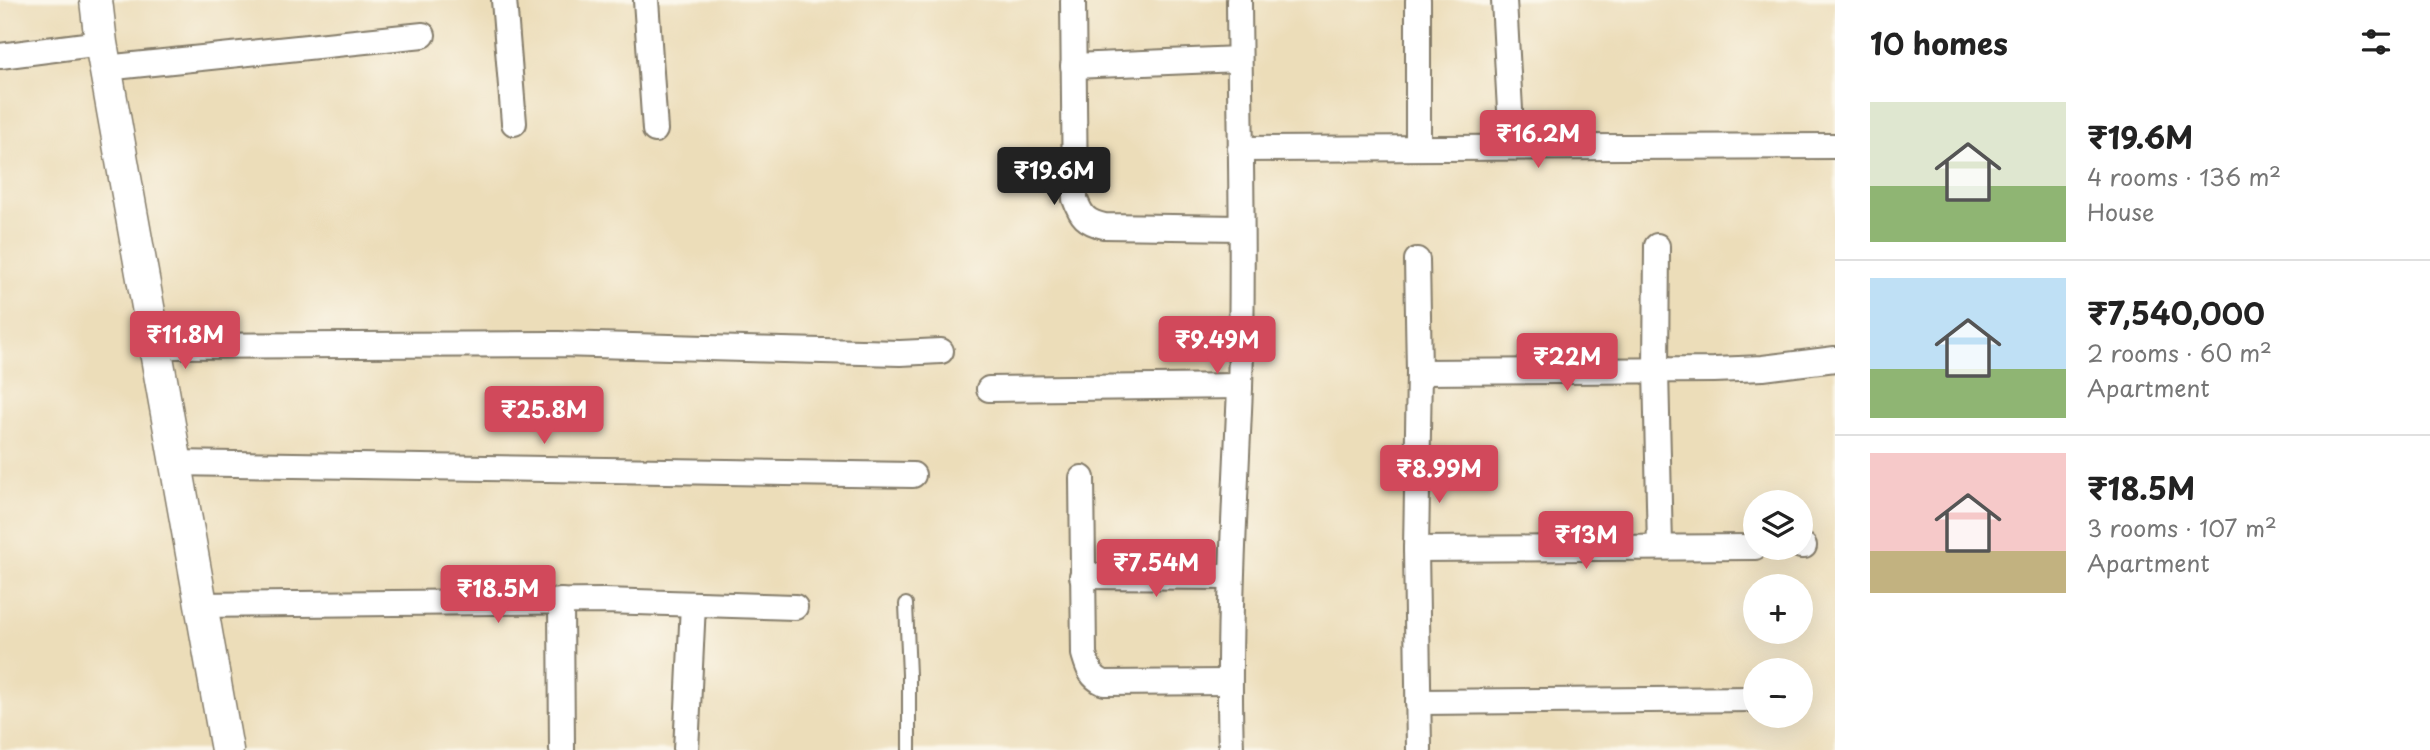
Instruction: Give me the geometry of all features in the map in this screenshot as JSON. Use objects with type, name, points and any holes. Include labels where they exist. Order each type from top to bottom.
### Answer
[{"type":"street","points":[[96,0],[153,345],[227,750]]},
{"type":"street","points":[[504,0],[514,123]]},
{"type":"street","points":[[646,0],[655,130]]},
{"type":"street","points":[[1073,0],[1075,199],[1080,215],[1090,223],[1104,226],[1241,228]]},
{"type":"street","points":[[1231,750],[1231,577],[1240,386],[1239,0]]},
{"type":"street","points":[[1418,0],[1418,148]]},
{"type":"street","points":[[1504,0],[1512,147]]},
{"type":"street","points":[[0,56],[103,55],[423,36]]},
{"type":"street","points":[[1073,66],[1239,58]]},
{"type":"street","points":[[1240,149],[1835,146]]},
{"type":"street","points":[[1657,246],[1656,370],[1660,547]]},
{"type":"street","points":[[1417,260],[1419,372],[1416,549],[1419,750]]},
{"type":"street","points":[[153,345],[558,344],[900,353],[941,351]]},
{"type":"street","points":[[1419,372],[1763,368],[1835,359]]},
{"type":"street","points":[[989,389],[1240,386]]},
{"type":"street","points":[[174,463],[913,475]]},
{"type":"street","points":[[1082,478],[1084,654],[1088,669],[1095,679],[1104,682],[1229,682]]},
{"type":"street","points":[[1416,549],[1743,547]]},
{"type":"street","points":[[1082,576],[1231,577]]},
{"type":"street","points":[[200,605],[561,601],[795,607]]},
{"type":"street","points":[[561,601],[562,750]]},
{"type":"street","points":[[686,750],[694,604]]},
{"type":"street","points":[[1418,702],[1743,699]]},
{"type":"lane","points":[[906,604],[909,750]]}]
